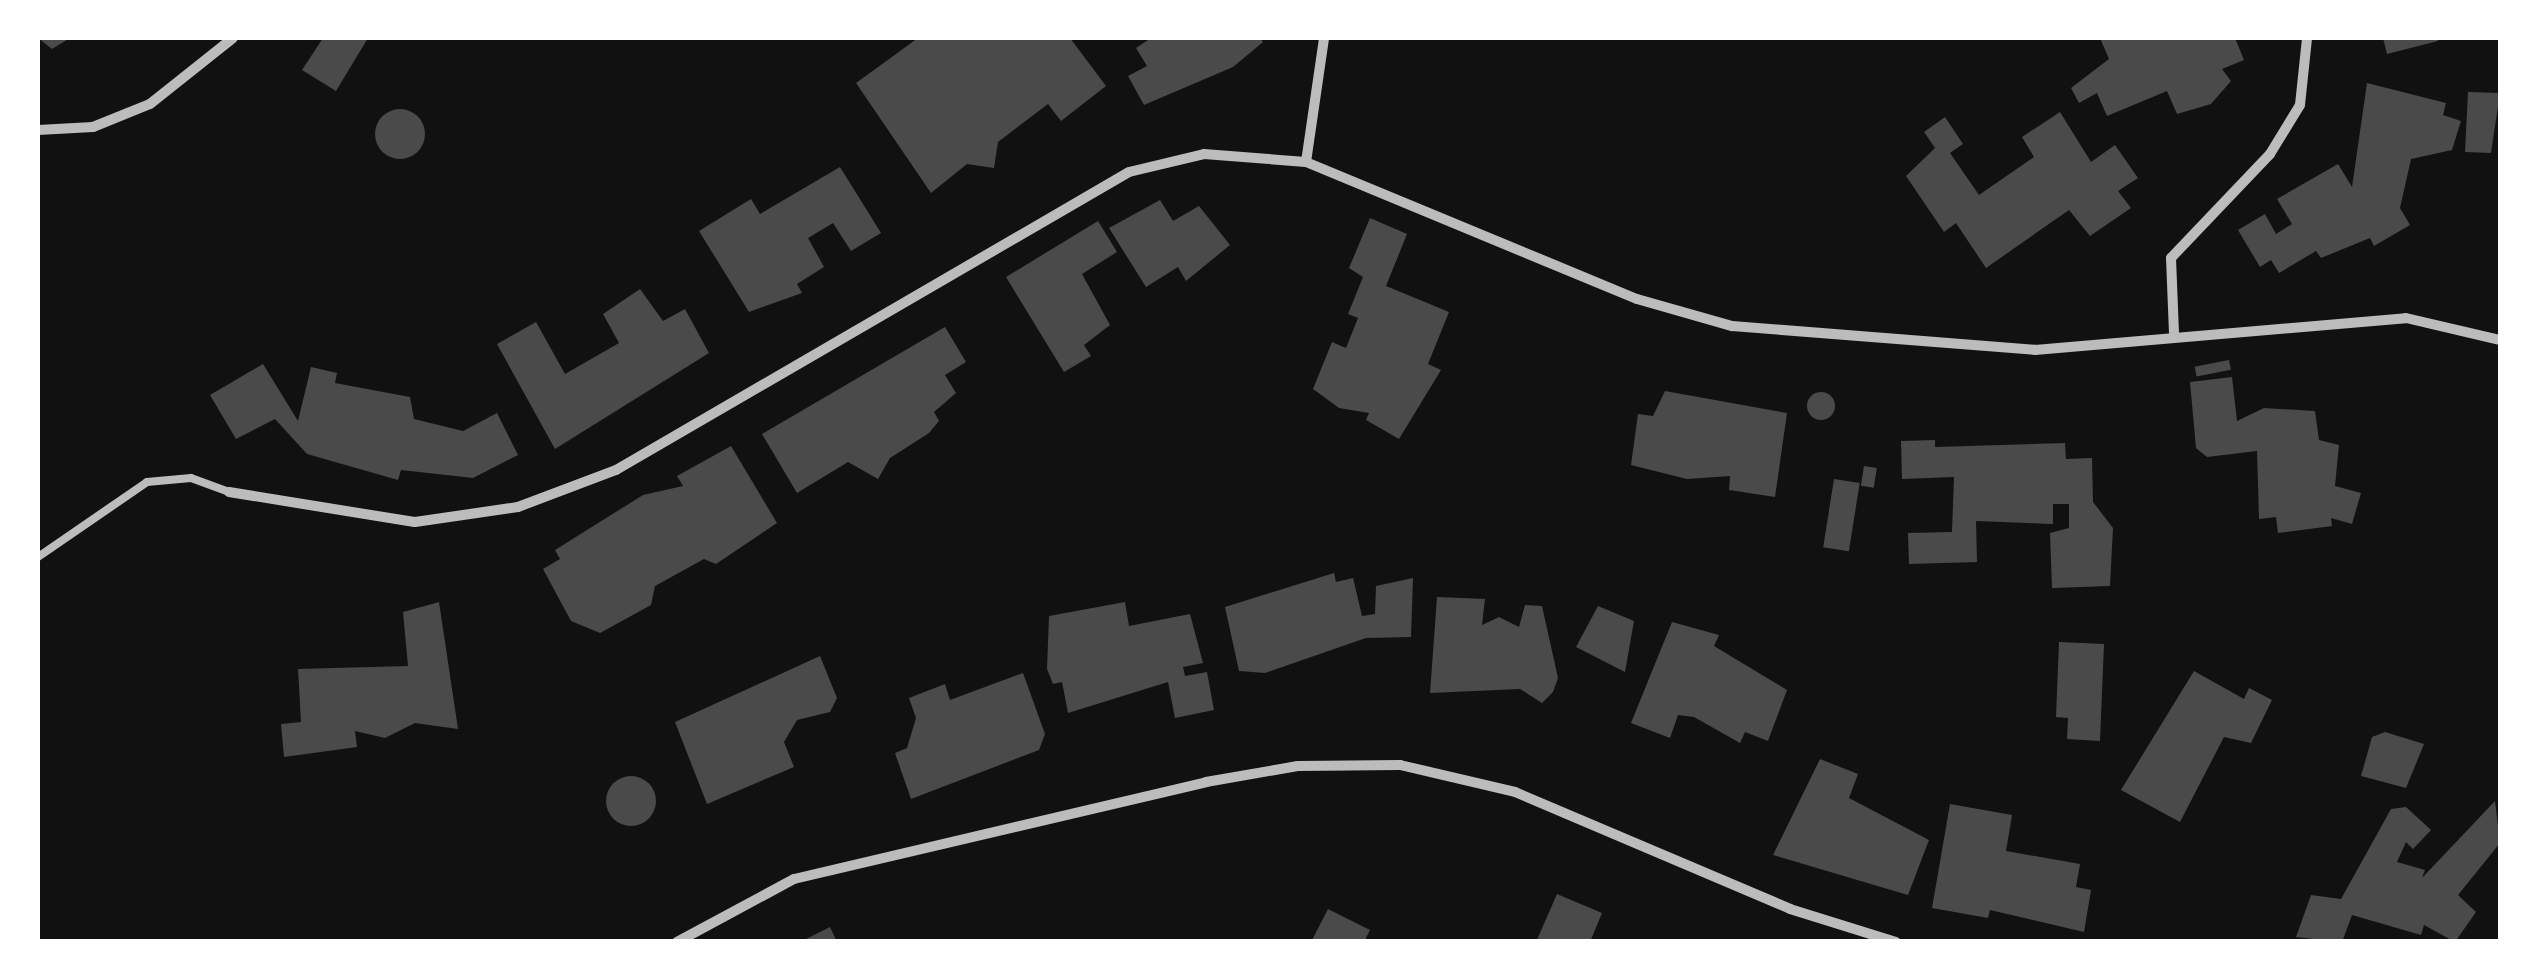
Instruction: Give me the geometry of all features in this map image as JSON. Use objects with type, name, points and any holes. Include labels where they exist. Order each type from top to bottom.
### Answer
[{"type":"street","points":[[38,130],[93,126],[150,104],[233,38]]},
{"type":"street","points":[[1306,162],[1324,38]]},
{"type":"street","points":[[2174,333],[2172,258],[2270,154],[2300,106],[2308,38]]},
{"type":"street","points":[[229,492],[414,522],[518,507],[616,470],[1129,172],[1204,154],[1306,162],[1638,300],[1732,326],[2035,350],[2174,333],[2406,318],[2500,340]]},
{"type":"street","points":[[677,942],[794,879],[1206,782],[1298,766],[1400,764],[1515,792],[1790,910],[1896,942]]},
{"type":"lane","points":[[38,557],[147,482],[191,478],[229,492]]},
{"type":"building","points":[[38,38],[70,38],[52,49]]},
{"type":"building","points":[[323,38],[368,38],[336,91],[302,70]]},
{"type":"building","points":[[918,38],[1070,38],[1106,86],[1061,121],[1048,104],[998,142],[994,168],[967,164],[931,193],[856,83]]},
{"type":"building","points":[[1151,38],[1260,38],[1263,42],[1233,67],[1144,105],[1128,76],[1147,66],[1136,48]]},
{"type":"building","points":[[2100,38],[2235,38],[2244,60],[2222,69],[2231,81],[2211,104],[2177,114],[2167,91],[2107,116],[2097,93],[2079,103],[2071,88],[2109,59]]},
{"type":"building","points":[[2383,38],[2437,38],[2438,41],[2387,54]]},
{"type":"building","points":[[2367,83],[2446,103],[2443,115],[2461,121],[2452,150],[2411,159],[2400,208],[2410,225],[2374,246],[2370,238],[2321,258],[2316,251],[2279,273],[2271,260],[2260,267],[2238,230],[2265,214],[2276,234],[2292,224],[2277,199],[2338,164],[2352,187]]},
{"type":"building","points":[[2468,92],[2500,93],[2491,153],[2465,152]]},
{"type":"building","points":[[400,109],[417,117],[425,134],[417,151],[400,159],[383,151],[375,134],[383,117]]},
{"type":"building","points":[[2060,112],[2091,162],[2115,145],[2138,178],[2118,191],[2131,208],[2090,236],[2069,210],[1986,268],[1956,223],[1944,232],[1906,176],[1935,148],[1924,132],[1945,117],[1963,144],[1950,153],[1979,195],[2034,157],[2022,137]]},
{"type":"building","points":[[840,167],[881,233],[851,251],[833,223],[808,238],[824,267],[797,284],[802,293],[749,312],[699,231],[751,199],[760,214]]},
{"type":"building","points":[[1160,200],[1173,221],[1199,206],[1230,245],[1186,281],[1178,267],[1146,287],[1109,228]]},
{"type":"building","points":[[1370,218],[1407,234],[1386,286],[1449,312],[1428,364],[1441,370],[1399,439],[1366,420],[1369,413],[1339,408],[1313,389],[1332,342],[1346,348],[1358,318],[1348,314],[1363,277],[1349,268]]},
{"type":"building","points":[[1098,221],[1117,252],[1082,274],[1110,325],[1084,345],[1091,356],[1064,372],[1006,277]]},
{"type":"building","points":[[640,289],[663,321],[685,309],[709,353],[555,449],[497,344],[536,322],[565,374],[619,343],[603,314]]},
{"type":"building","points":[[945,327],[966,362],[945,375],[956,393],[934,412],[939,421],[929,433],[890,458],[878,479],[848,462],[797,493],[762,434]]},
{"type":"building","points":[[2229,360],[2231,370],[2197,376],[2195,367]]},
{"type":"building","points":[[263,364],[298,421],[311,367],[337,373],[335,383],[410,397],[414,419],[463,431],[497,413],[518,455],[473,478],[401,470],[398,480],[307,454],[275,419],[236,439],[210,395]]},
{"type":"building","points":[[2232,377],[2237,421],[2264,408],[2315,411],[2319,440],[2339,445],[2335,486],[2361,493],[2352,524],[2331,518],[2332,526],[2278,533],[2276,517],[2259,519],[2257,451],[2207,457],[2196,448],[2190,382]]},
{"type":"building","points":[[1665,391],[1787,413],[1775,497],[1729,490],[1730,476],[1687,479],[1631,465],[1638,414],[1653,416]]},
{"type":"building","points":[[1821,392],[1831,396],[1835,406],[1831,416],[1821,420],[1811,416],[1807,406],[1811,396]]},
{"type":"building","points":[[1935,440],[1935,447],[2065,443],[2066,459],[2092,458],[2093,502],[2113,528],[2110,586],[2052,588],[2050,533],[2069,528],[2069,504],[2053,504],[2053,524],[1976,521],[1977,562],[1909,564],[1908,533],[1952,532],[1954,477],[1902,479],[1901,441]]},
{"type":"building","points":[[731,446],[777,523],[716,564],[704,559],[655,586],[651,605],[600,633],[571,621],[543,569],[560,559],[555,550],[643,495],[683,486],[677,476]]},
{"type":"building","points":[[1864,466],[1877,468],[1874,488],[1861,486]]},
{"type":"building","points":[[1834,479],[1860,483],[1849,551],[1823,547]]},
{"type":"building","points":[[1334,573],[1336,582],[1353,578],[1362,616],[1375,614],[1376,586],[1413,578],[1411,637],[1366,638],[1265,673],[1239,671],[1225,607]]},
{"type":"building","points":[[1437,597],[1485,599],[1482,625],[1499,617],[1519,627],[1525,605],[1542,606],[1558,678],[1553,692],[1542,703],[1520,689],[1430,693]]},
{"type":"building","points":[[439,602],[458,729],[415,723],[385,738],[355,731],[357,747],[284,757],[281,724],[301,722],[298,669],[408,666],[403,612]]},
{"type":"building","points":[[1125,602],[1129,626],[1190,614],[1203,663],[1183,667],[1185,676],[1207,672],[1214,710],[1175,718],[1168,682],[1068,713],[1062,682],[1053,684],[1047,669],[1049,616]]},
{"type":"building","points":[[1598,606],[1634,621],[1625,672],[1576,647]]},
{"type":"building","points":[[1672,622],[1719,635],[1714,646],[1787,690],[1768,741],[1745,732],[1740,743],[1694,717],[1678,715],[1670,738],[1631,723]]},
{"type":"building","points":[[2059,642],[2104,644],[2100,741],[2067,739],[2068,718],[2056,717]]},
{"type":"building","points":[[820,656],[837,698],[830,712],[797,720],[784,742],[794,767],[707,804],[675,722]]},
{"type":"building","points":[[2194,671],[2244,699],[2249,688],[2272,700],[2251,743],[2224,737],[2180,822],[2121,790]]},
{"type":"building","points":[[1023,673],[1045,734],[1039,750],[911,799],[895,753],[907,748],[916,718],[909,698],[945,684],[950,700]]},
{"type":"building","points":[[2385,732],[2424,744],[2406,788],[2361,776],[2372,737]]},
{"type":"building","points":[[1820,759],[1858,774],[1849,798],[1929,840],[1908,895],[1773,855]]},
{"type":"building","points":[[631,776],[649,783],[656,801],[649,819],[631,826],[613,819],[606,801],[613,783]]},
{"type":"building","points":[[2495,801],[2500,843],[2458,895],[2476,912],[2455,942],[2424,925],[2421,935],[2352,915],[2342,942],[2296,937],[2311,895],[2341,899],[2391,809],[2406,807],[2431,830],[2413,849],[2406,842],[2397,862],[2425,870],[2422,878]]},
{"type":"building","points":[[1950,804],[2012,815],[2006,851],[2080,864],[2076,887],[2091,890],[2084,932],[1990,910],[1988,918],[1932,908]]},
{"type":"building","points":[[1557,894],[1602,913],[1590,942],[1536,942]]},
{"type":"building","points":[[1328,909],[1370,930],[1364,942],[1311,942]]},
{"type":"building","points":[[830,927],[837,942],[800,942]]}]
